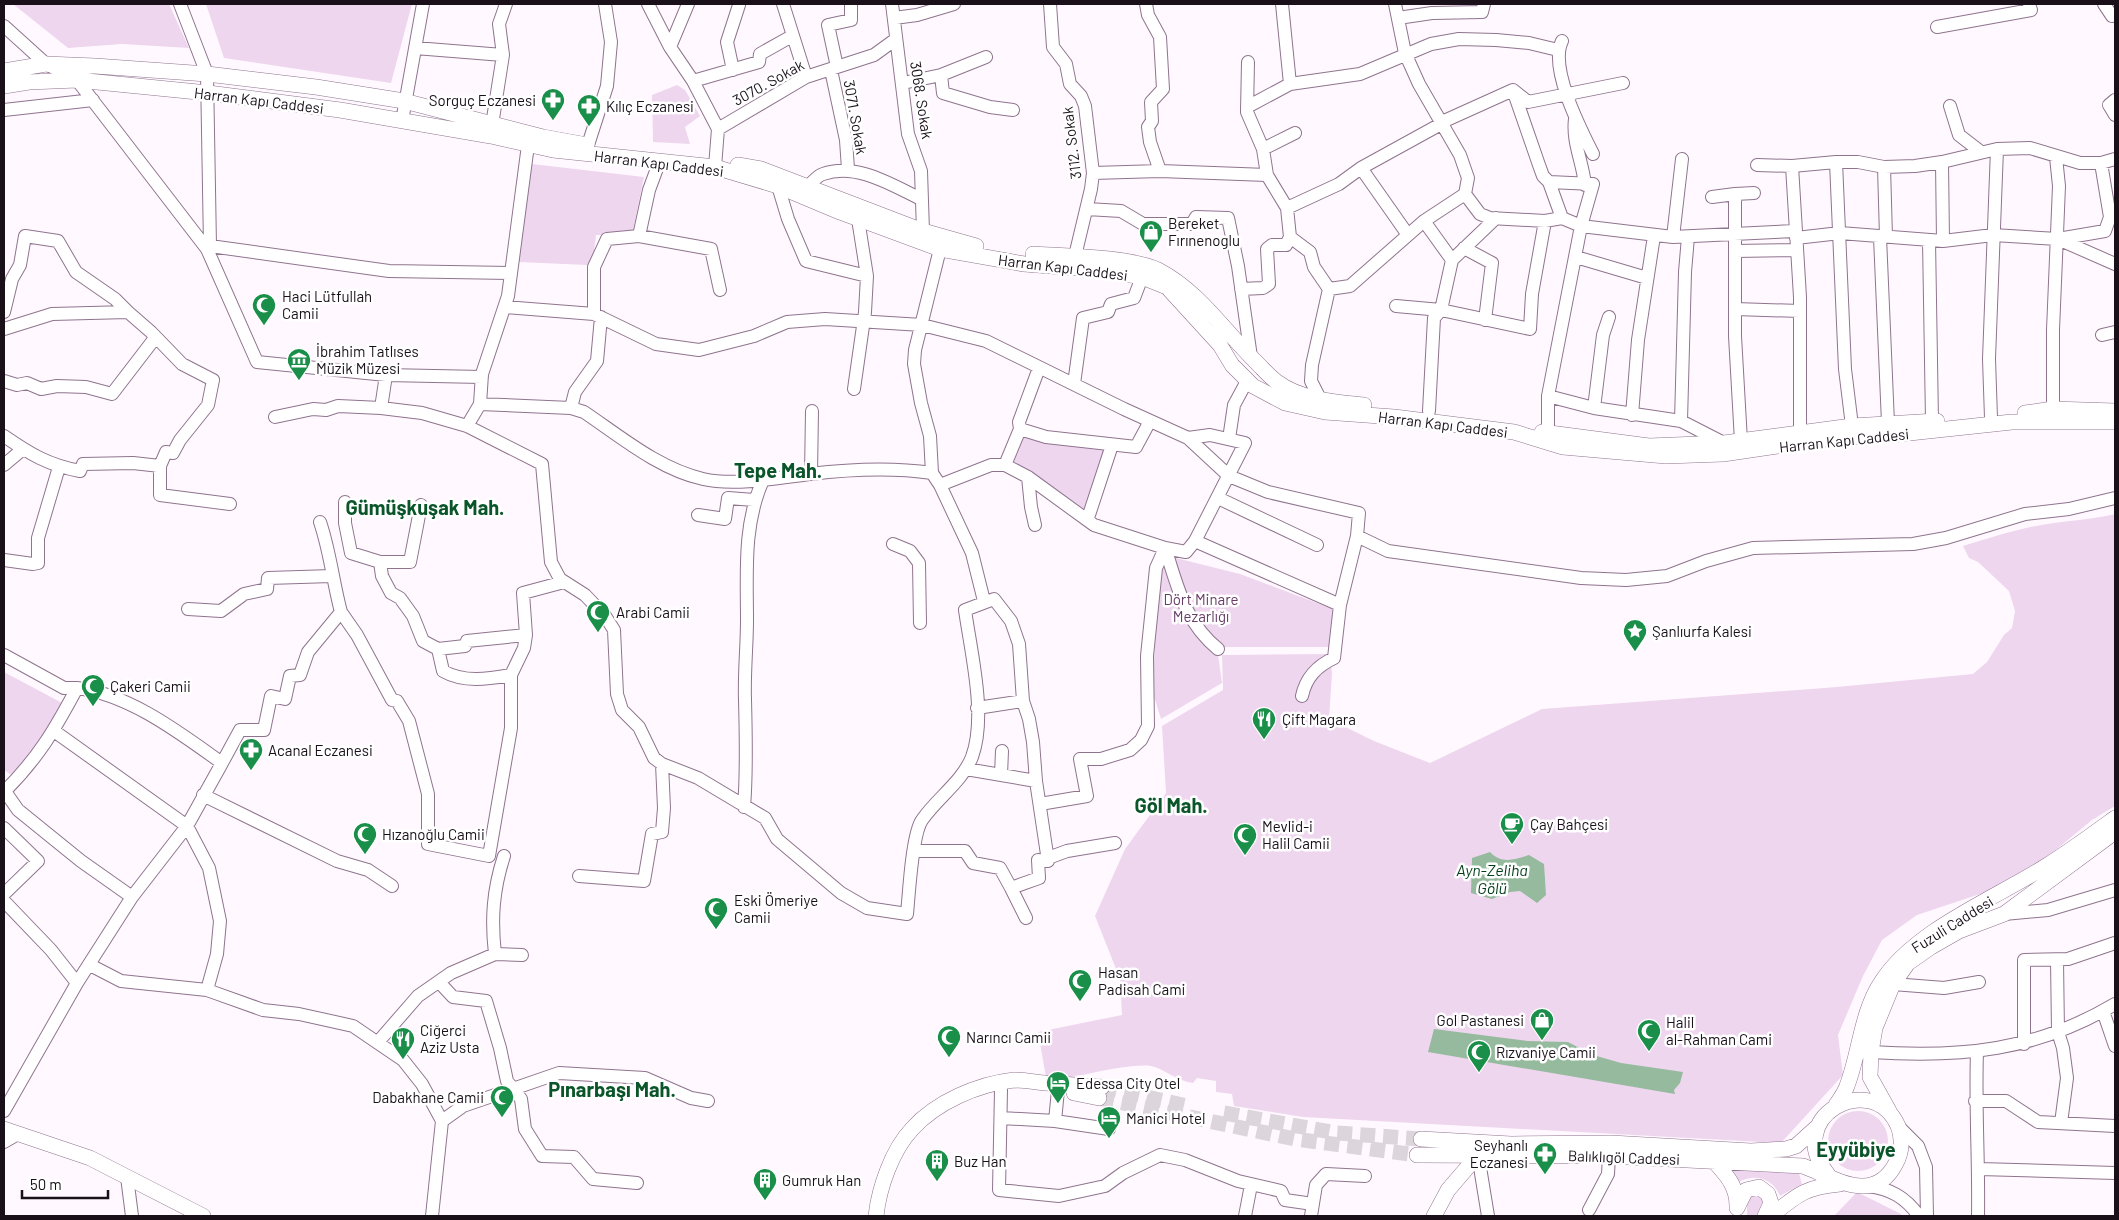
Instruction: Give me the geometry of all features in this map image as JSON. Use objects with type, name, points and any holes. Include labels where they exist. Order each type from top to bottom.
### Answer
[{"type":"main road","name":"Harran Kapı Caddesi","points":[[4,71],[46,64],[207,74],[404,101],[543,138],[715,164],[761,169],[922,231],[1003,253],[1117,260],[1156,269],[1180,283],[1205,305],[1251,357],[1277,382],[1297,393],[1320,399],[1429,411],[1529,427],[1548,434],[1649,446],[1724,443],[1852,426],[1991,418],[2053,409],[2115,411]]},
{"type":"main road","name":"Harran Kapı Caddesi","points":[[4,86],[29,82],[77,80],[208,93],[340,110],[491,136],[562,152],[659,163],[715,164],[778,186],[858,219],[940,249],[1024,264],[1104,270],[1142,277],[1167,287],[1220,345],[1232,365],[1253,386],[1285,403],[1300,408],[1514,432],[1563,447],[1666,456],[1713,455],[1826,439],[1900,434],[2012,422],[2115,422]]},
{"type":"main road","name":"Fuzuli Caddesi","points":[[1836,1105],[1847,1086],[1861,1032],[1874,997],[1881,982],[1902,956],[1931,934],[2047,866],[2115,818]]},
{"type":"main road","name":"Fuzuli Caddesi","points":[[1895,1121],[1870,1077],[1871,1052],[1875,1028],[1893,984],[1908,964],[1930,946],[1959,931],[2004,914],[2115,832]]},
{"type":"main road","points":[[876,1216],[877,1200],[884,1178],[898,1150],[912,1129],[934,1110],[974,1089],[1015,1080],[1100,1092],[1001,1090],[976,1099],[939,1118],[916,1134],[888,1186],[883,1216]]},
{"type":"main road","points":[[1850,1100],[1865,1100],[1879,1105],[1895,1121],[1902,1142],[1900,1157],[1893,1170],[1882,1180],[1868,1186],[1854,1187],[1835,1180],[1820,1166],[1815,1153],[1814,1139],[1818,1126],[1825,1114],[1836,1105],[1850,1100]]},
{"type":"main road","name":"Balıklıgöl Caddesi","points":[[1421,1139],[1511,1144],[1611,1143],[1751,1151],[1786,1149],[1796,1146],[1818,1126]]},
{"type":"main road","points":[[8,1135],[90,1158],[203,1216]]},
{"type":"main road","name":"Balıklıgöl Caddesi","points":[[1417,1155],[1609,1156],[1713,1160],[1803,1166],[1835,1180]]},
{"type":"main road","points":[[1434,1216],[1448,1190],[1478,1155]]},
{"type":"main road","points":[[1713,1160],[1731,1179],[1737,1196],[1737,1212]]},
{"type":"main road","points":[[1771,1216],[1797,1195],[1835,1180]]},
{"type":"main road","points":[[1737,1212],[1746,1190],[1751,1187],[1759,1187],[1768,1194],[1772,1203],[1765,1216]]},
{"type":"street","points":[[180,4],[207,74],[208,248]]},
{"type":"street","points":[[402,121],[404,101],[423,4]]},
{"type":"street","points":[[492,125],[502,55],[499,24],[506,4]]},
{"type":"street","points":[[588,145],[607,86],[611,42],[604,4]]},
{"type":"street","points":[[648,4],[670,47],[693,82],[718,129],[715,164]]},
{"type":"street","points":[[670,47],[688,4]]},
{"type":"street","points":[[783,4],[806,77]]},
{"type":"street","name":"3071. Sokak","points":[[848,169],[846,140],[828,25],[851,20],[851,4]]},
{"type":"street","name":"3068. Sokak","points":[[892,4],[908,134],[921,170],[922,231]]},
{"type":"street","points":[[894,18],[917,15],[954,4]]},
{"type":"street","name":"3112. Sokak","points":[[1050,4],[1053,47],[1066,64],[1070,84],[1081,96],[1085,106],[1093,173],[1087,210],[1075,256]]},
{"type":"street","points":[[1146,4],[1148,15],[1160,37],[1163,89],[1150,102],[1152,122],[1148,126],[1150,142],[1160,171]]},
{"type":"street","points":[[1282,4],[1290,84]]},
{"type":"street","points":[[1328,289],[1350,286],[1424,221],[1465,194],[1468,178],[1460,155],[1419,84],[1406,53],[1394,4]]},
{"type":"street","points":[[1398,18],[1432,14],[1482,12],[1484,4]]},
{"type":"street","points":[[1937,27],[2030,10],[2028,4]]},
{"type":"street","points":[[2104,4],[2112,16]]},
{"type":"street","points":[[733,70],[727,42],[739,5]]},
{"type":"street","points":[[4,26],[46,64],[77,80],[172,207],[208,248],[257,362],[386,375],[482,378]]},
{"type":"street","points":[[693,82],[759,62],[760,54],[792,36]]},
{"type":"street","name":"3070. Sokak","points":[[718,129],[806,77],[874,56],[896,39]]},
{"type":"street","points":[[1247,107],[1290,84],[1360,74],[1431,44],[1459,40],[1560,46],[1566,93],[1575,118],[1593,154]]},
{"type":"street","points":[[415,48],[502,55]]},
{"type":"street","points":[[903,83],[941,75],[986,57]]},
{"type":"street","points":[[1241,289],[1263,288],[1270,284],[1267,249],[1272,245],[1286,245],[1290,237],[1287,208],[1267,174],[1263,149],[1246,112],[1248,62]]},
{"type":"street","points":[[941,75],[943,93],[990,107],[1013,110]]},
{"type":"street","points":[[1513,90],[1528,102],[1566,93],[1611,87],[1623,83]]},
{"type":"street","points":[[1287,208],[1339,184],[1361,168],[1441,123],[1513,90]]},
{"type":"street","points":[[1513,90],[1543,176],[1549,182],[1562,218]]},
{"type":"street","points":[[4,110],[93,100]]},
{"type":"street","points":[[2115,100],[2109,105],[2115,114]]},
{"type":"street","points":[[1950,106],[1958,135],[1981,152]]},
{"type":"street","points":[[1575,118],[1574,131],[1583,164],[1586,185]]},
{"type":"street","points":[[1263,149],[1295,133]]},
{"type":"street","points":[[467,426],[480,404],[482,378],[505,307],[528,145]]},
{"type":"street","points":[[1756,165],[1792,166],[1858,162],[1884,167],[1942,162],[1997,149],[2030,148],[2080,163],[2101,163],[2115,159]]},
{"type":"street","points":[[1991,418],[1989,359],[1997,149]]},
{"type":"street","points":[[2053,409],[2052,330],[2058,239],[2059,186],[2056,157]]},
{"type":"street","points":[[1673,237],[1682,159]]},
{"type":"street","points":[[1836,162],[1846,369],[1852,426]]},
{"type":"street","points":[[1942,162],[1943,241]]},
{"type":"street","points":[[639,236],[649,190],[659,163]]},
{"type":"street","points":[[1735,251],[1840,233],[1943,241],[1993,235],[2058,239],[2105,231],[2113,216],[2101,163]]},
{"type":"street","points":[[1792,166],[1800,311],[1800,432]]},
{"type":"street","points":[[1884,167],[1883,237],[1888,423]]},
{"type":"street","points":[[1361,168],[1408,235]]},
{"type":"street","points":[[808,186],[822,174],[848,169],[886,182],[921,198]]},
{"type":"street","points":[[1093,173],[1160,171],[1267,174]]},
{"type":"street","points":[[1548,434],[1548,396],[1581,226],[1593,184],[1549,182]]},
{"type":"street","points":[[778,186],[788,219],[806,261],[867,276]]},
{"type":"street","points":[[1712,197],[1754,192]]},
{"type":"street","points":[[1465,194],[1480,214],[1496,218],[1545,221],[1562,218],[1581,226],[1627,230],[1654,236],[1673,237],[1735,233],[1796,240]]},
{"type":"street","points":[[1735,194],[1735,308],[1741,441]]},
{"type":"street","points":[[1087,210],[1121,211],[1143,224],[1192,224],[1196,217],[1228,218],[1251,357]]},
{"type":"street","points":[[1429,411],[1434,318],[1441,310],[1452,260],[1496,218]]},
{"type":"street","points":[[854,389],[865,312],[867,276],[858,219]]},
{"type":"street","points":[[1424,221],[1452,260]]},
{"type":"street","points":[[1396,306],[1441,310],[1530,329],[1532,294],[1545,221]]},
{"type":"street","points":[[4,312],[6,292],[20,265],[25,236],[58,241],[76,272],[115,299],[182,364],[213,380],[208,406],[180,440],[173,453],[166,452],[160,466],[160,495],[230,504]]},
{"type":"street","points":[[571,408],[575,392],[588,377],[597,361],[594,267],[607,239],[639,236],[711,249],[720,290]]},
{"type":"street","points":[[1632,415],[1638,340],[1654,236]]},
{"type":"street","points":[[1681,421],[1685,272],[1688,236]]},
{"type":"street","points":[[1290,237],[1310,252],[1314,267],[1328,289],[1312,365],[1311,382],[1320,399]]},
{"type":"street","points":[[2058,239],[2115,264]]},
{"type":"street","points":[[1930,240],[1932,421]]},
{"type":"street","points":[[208,248],[389,271],[511,273]]},
{"type":"street","points":[[1464,248],[1492,263],[1485,320]]},
{"type":"street","points":[[940,249],[914,364],[921,403],[930,436],[932,473],[940,485],[972,553],[984,601]]},
{"type":"street","points":[[1576,257],[1647,278]]},
{"type":"street","points":[[1074,384],[1083,318],[1108,312],[1111,304],[1134,298],[1142,277]]},
{"type":"street","points":[[505,307],[597,315],[656,344],[699,350],[754,336],[788,322],[825,319],[922,325],[986,341],[1188,438],[1229,476],[1276,494],[1359,513],[1356,536],[1340,605],[1334,658],[1320,664],[1304,684],[1302,696]]},
{"type":"street","points":[[1735,308],[1800,311]]},
{"type":"street","points":[[4,329],[52,314],[128,312]]},
{"type":"street","points":[[1594,408],[1604,335],[1609,317]]},
{"type":"street","points":[[2102,335],[2115,332]]},
{"type":"street","points":[[4,381],[17,385],[27,383],[41,389],[57,386],[86,387],[112,394],[155,338]]},
{"type":"street","points":[[1005,465],[1020,429],[1019,422],[1039,368]]},
{"type":"street","points":[[381,408],[386,375]]},
{"type":"street","points":[[1229,439],[1234,405],[1248,381]]},
{"type":"street","points":[[1548,396],[1594,408],[1681,421],[1724,443]]},
{"type":"street","points":[[480,404],[571,408],[584,412],[660,463],[704,479],[763,480],[811,474],[902,469],[932,473]]},
{"type":"street","points":[[276,416],[312,409],[326,410],[338,406],[381,408],[422,413],[467,426],[542,464],[551,562],[564,582],[585,595],[605,616],[614,630],[617,694],[622,710],[639,727],[654,758],[662,764],[698,778],[765,818],[777,839],[802,862],[841,893],[868,908],[907,914],[914,851],[920,821],[966,769],[972,756],[978,723],[965,610],[984,601],[994,599],[1015,628],[1021,658],[1023,702],[1029,718],[1034,742],[1036,780],[1048,858]]},
{"type":"street","points":[[811,474],[812,411]]},
{"type":"street","points":[[1020,429],[1046,437],[1136,447],[1150,421]]},
{"type":"street","points":[[940,485],[991,465],[1005,465],[1028,477],[1088,518],[1094,525],[1164,548],[1186,552],[1195,542],[1245,443],[1210,435],[1188,438]]},
{"type":"street","points":[[4,436],[36,458],[59,467],[80,471],[83,464],[133,463],[160,466]]},
{"type":"street","points":[[1088,518],[1112,445]]},
{"type":"street","points":[[4,465],[23,449]]},
{"type":"street","points":[[4,560],[38,563],[38,538],[59,467]]},
{"type":"street","points":[[1028,477],[1035,525]]},
{"type":"street","points":[[744,807],[747,767],[745,700],[746,569],[754,500],[763,480]]},
{"type":"street","points":[[698,515],[725,519],[728,498],[754,500]]},
{"type":"street","points":[[1218,498],[1318,545]]},
{"type":"street","points":[[1356,536],[1388,551],[1581,578],[1626,580],[1667,576],[1706,561],[1753,548],[1913,544],[1946,538],[2025,514],[2069,509],[2115,498]]},
{"type":"street","points":[[345,502],[344,523],[351,553],[380,562],[410,562],[421,505]]},
{"type":"street","points":[[320,522],[329,547],[332,576],[341,612],[358,635],[392,700],[397,701],[409,721],[428,794],[428,844],[489,856],[511,728],[511,675],[524,648],[526,635],[522,593],[564,582]]},
{"type":"street","points":[[1195,542],[1340,605]]},
{"type":"street","points":[[893,544],[910,551],[919,563],[920,623]]},
{"type":"street","points":[[1164,548],[1185,610],[1205,638],[1218,649]]},
{"type":"street","points":[[1040,804],[1087,796],[1080,759],[1101,759],[1130,750],[1141,740],[1148,726],[1148,646],[1156,568],[1164,548]]},
{"type":"street","points":[[380,562],[382,576],[390,593],[400,598],[412,616],[423,641],[438,649],[465,646],[467,641],[526,635]]},
{"type":"street","points":[[188,609],[222,611],[244,594],[268,589],[268,578],[332,576]]},
{"type":"street","points":[[4,1111],[77,983],[132,897],[187,826],[240,730],[264,730],[271,696],[285,699],[290,676],[300,675],[308,652],[341,612]]},
{"type":"street","points":[[438,649],[443,671],[452,676],[481,680],[511,675]]},
{"type":"street","points":[[4,655],[64,688],[93,690],[164,722],[222,763]]},
{"type":"street","points":[[77,688],[54,731],[32,763],[4,792],[18,810],[81,861],[132,897]]},
{"type":"street","points":[[977,708],[1023,702]]},
{"type":"street","points":[[54,731],[187,826],[209,868],[220,921],[217,954],[207,990]]},
{"type":"street","points":[[1001,775],[1002,751]]},
{"type":"street","points":[[579,876],[644,881],[652,834],[662,832],[664,808],[662,764]]},
{"type":"street","points":[[966,769],[1036,780]]},
{"type":"street","points":[[203,796],[337,861],[368,870],[392,886]]},
{"type":"street","points":[[4,828],[38,861],[4,894]]},
{"type":"street","points":[[1011,888],[1040,878],[1038,860],[1048,861],[1048,858],[1067,851],[1115,843]]},
{"type":"street","points":[[914,851],[965,851],[973,863],[1000,868],[1026,918]]},
{"type":"street","points":[[495,954],[491,923],[498,876],[504,856]]},
{"type":"street","points":[[2004,914],[2048,910],[2115,890]]},
{"type":"street","points":[[4,901],[51,950],[77,983]]},
{"type":"street","points":[[2024,1044],[2024,960],[2068,959],[2115,943]]},
{"type":"street","points":[[378,1042],[418,996],[450,973],[495,954],[522,955]]},
{"type":"street","points":[[2057,960],[2058,1032],[2067,1078],[2061,1123]]},
{"type":"street","points":[[90,965],[121,981],[207,990],[263,1010],[299,1014],[353,1026],[403,1060],[422,1084],[442,1121],[432,1216]]},
{"type":"street","points":[[439,982],[452,998],[486,1001],[500,1048],[507,1081],[521,1099],[525,1129],[542,1156],[574,1157],[593,1179],[637,1183]]},
{"type":"street","points":[[1893,984],[1944,988],[1979,982]]},
{"type":"street","points":[[1871,1052],[1908,1054],[1977,1052],[2024,1044],[2058,1032],[2115,1004]]},
{"type":"street","points":[[2104,1011],[2115,1046]]},
{"type":"street","points":[[1977,1052],[1975,1101],[1979,1169],[1978,1216]]},
{"type":"street","points":[[442,1121],[463,1106],[559,1073],[645,1078],[691,1098],[708,1101]]},
{"type":"street","points":[[1001,1090],[1002,1118],[999,1190],[1059,1196],[1105,1186],[1123,1173],[1160,1155],[1185,1160],[1251,1184],[1281,1191],[1285,1200],[1312,1210],[1316,1185],[1326,1174],[1365,1176]]},
{"type":"street","points":[[1055,1120],[1058,1090]]},
{"type":"street","points":[[1975,1101],[2006,1101],[2038,1122],[2115,1126]]},
{"type":"street","points":[[1002,1118],[1055,1120],[1109,1129]]},
{"type":"street","points":[[1895,1121],[1918,1146],[1926,1167],[1927,1216]]},
{"type":"street","points":[[1478,1155],[1488,1216]]},
{"type":"street","points":[[1589,1210],[1608,1174],[1609,1156]]},
{"type":"street","points":[[1979,1169],[2115,1173]]},
{"type":"street","points":[[127,1177],[132,1216]]},
{"type":"street","points":[[1246,1216],[1251,1184]]},
{"type":"street","points":[[1868,1186],[1884,1188],[1896,1193],[1910,1204],[1918,1216]]},
{"type":"green space","points":[[13,4],[169,4],[189,48],[122,44],[68,48]]},
{"type":"green space","points":[[206,4],[412,4],[391,83],[224,58]]},
{"type":"green space","points":[[677,85],[685,90],[700,116],[685,127],[690,144],[653,142],[652,95]]},
{"type":"green space","points":[[532,164],[644,177],[632,235],[596,235],[593,260],[587,265],[518,262]]},
{"type":"green space","points":[[1022,435],[1109,447],[1088,513],[1013,462]]},
{"type":"green space","points":[[2115,514],[2115,806],[2092,820],[2034,868],[1998,888],[1917,915],[1882,940],[1863,976],[1838,1035],[1843,1075],[1781,1143],[1303,1117],[1234,1106],[1232,1094],[1216,1092],[1216,1081],[1197,1078],[1193,1083],[1187,1082],[1151,1066],[1115,1069],[1047,1083],[1038,1032],[1122,1015],[1120,979],[1095,916],[1125,849],[1166,793],[1162,726],[1223,690],[1222,655],[1330,654],[1332,674],[1329,719],[1374,741],[1430,763],[1542,709],[1837,687],[1973,674],[1987,662],[2004,635],[2012,628],[2015,611],[2009,591],[1978,562],[1969,558],[1963,546],[2030,527]]},
{"type":"green space","name":"Dört Minare Mezarlığı","points":[[1172,557],[1240,574],[1333,609],[1330,647],[1217,647],[1222,683],[1161,719],[1152,690],[1160,569]]},
{"type":"green space","points":[[4,672],[66,705],[49,731],[13,776],[4,770]]},
{"type":"green space","points":[[1858,1111],[1875,1116],[1883,1124],[1888,1141],[1883,1158],[1875,1166],[1858,1171],[1841,1166],[1833,1158],[1828,1141],[1833,1124],[1841,1116]]},
{"type":"green space","points":[[1730,1169],[1799,1173],[1802,1184],[1780,1196],[1773,1185],[1763,1179],[1752,1178],[1739,1182]]},
{"type":"green space","points":[[1756,1192],[1765,1200],[1759,1216],[1747,1216],[1747,1198]]},
{"type":"green space","points":[[1857,1192],[1901,1214],[1902,1216],[1834,1216]]},
{"type":"water","name":"Ayn-Zeliha Gölü","points":[[1490,852],[1503,860],[1529,855],[1544,864],[1546,895],[1537,903],[1520,891],[1510,892],[1492,899],[1471,893],[1472,858]]},
{"type":"water","points":[[1434,1029],[1528,1041],[1568,1042],[1593,1055],[1621,1063],[1683,1072],[1680,1083],[1674,1090],[1675,1094],[1428,1052]]},
{"type":"tunnel","points":[[1102,1087],[1187,1106]]},
{"type":"tunnel","points":[[1099,1098],[1295,1139],[1417,1155]]},
{"type":"tunnel","points":[[1224,1113],[1337,1133],[1421,1139]]},
{"type":"place","name":"Sorguç Eczanesi","points":[[553,121]]},
{"type":"place","name":"Kılıç Eczanesi","points":[[589,127]]},
{"type":"place","name":"Bereket Fırınenoglu","points":[[1151,253]]},
{"type":"place","name":"Haci Lütfullah Camii","points":[[264,326]]},
{"type":"place","name":"İbrahim Tatlıses Müzik Müzesi","points":[[299,381]]},
{"type":"place","name":"Arabi Camii","points":[[598,633]]},
{"type":"place","name":"Şanlıurfa Kalesi","points":[[1635,652]]},
{"type":"place","name":"Çakeri Camii","points":[[93,707]]},
{"type":"place","name":"Çift Magara","points":[[1264,740]]},
{"type":"place","name":"Acanal Eczanesi","points":[[251,771]]},
{"type":"place","name":"Çay Bahçesi","points":[[1512,845]]},
{"type":"place","name":"Hızanoğlu Camii","points":[[365,855]]},
{"type":"place","name":"Mevlid-i Halil Camii","points":[[1245,856]]},
{"type":"place","name":"Eski Ömeriye Camii","points":[[716,930]]},
{"type":"place","name":"Hasan Padisah Cami","points":[[1080,1002]]},
{"type":"place","name":"Gol Pastanesi","points":[[1542,1041]]},
{"type":"place","name":"Halil al-Rahman Cami","points":[[1649,1052]]},
{"type":"place","name":"Narıncı Camii","points":[[949,1058]]},
{"type":"place","name":"Ciğerci Aziz Usta","points":[[403,1060]]},
{"type":"place","name":"Rızvaniye Camii","points":[[1479,1073]]},
{"type":"place","name":"Edessa City Otel","points":[[1058,1104]]},
{"type":"place","name":"Dabakhane Camii","points":[[502,1118]]},
{"type":"place","name":"Manici Hotel","points":[[1109,1139]]},
{"type":"place","name":"Seyhanlı Eczanesi","points":[[1545,1175]]},
{"type":"place","name":"Buz Han","points":[[937,1182]]},
{"type":"place","name":"Gumruk Han","points":[[765,1201]]},
{"type":"district","name":"Tepe Mah.","points":[[778,470]]},
{"type":"district","name":"Gümüşkuşak Mah.","points":[[425,507]]},
{"type":"district","name":"Göl Mah.","points":[[1171,805]]},
{"type":"district","name":"Pınarbaşı Mah.","points":[[612,1089]]},
{"type":"district","name":"Eyyübiye","points":[[1856,1149]]}]
